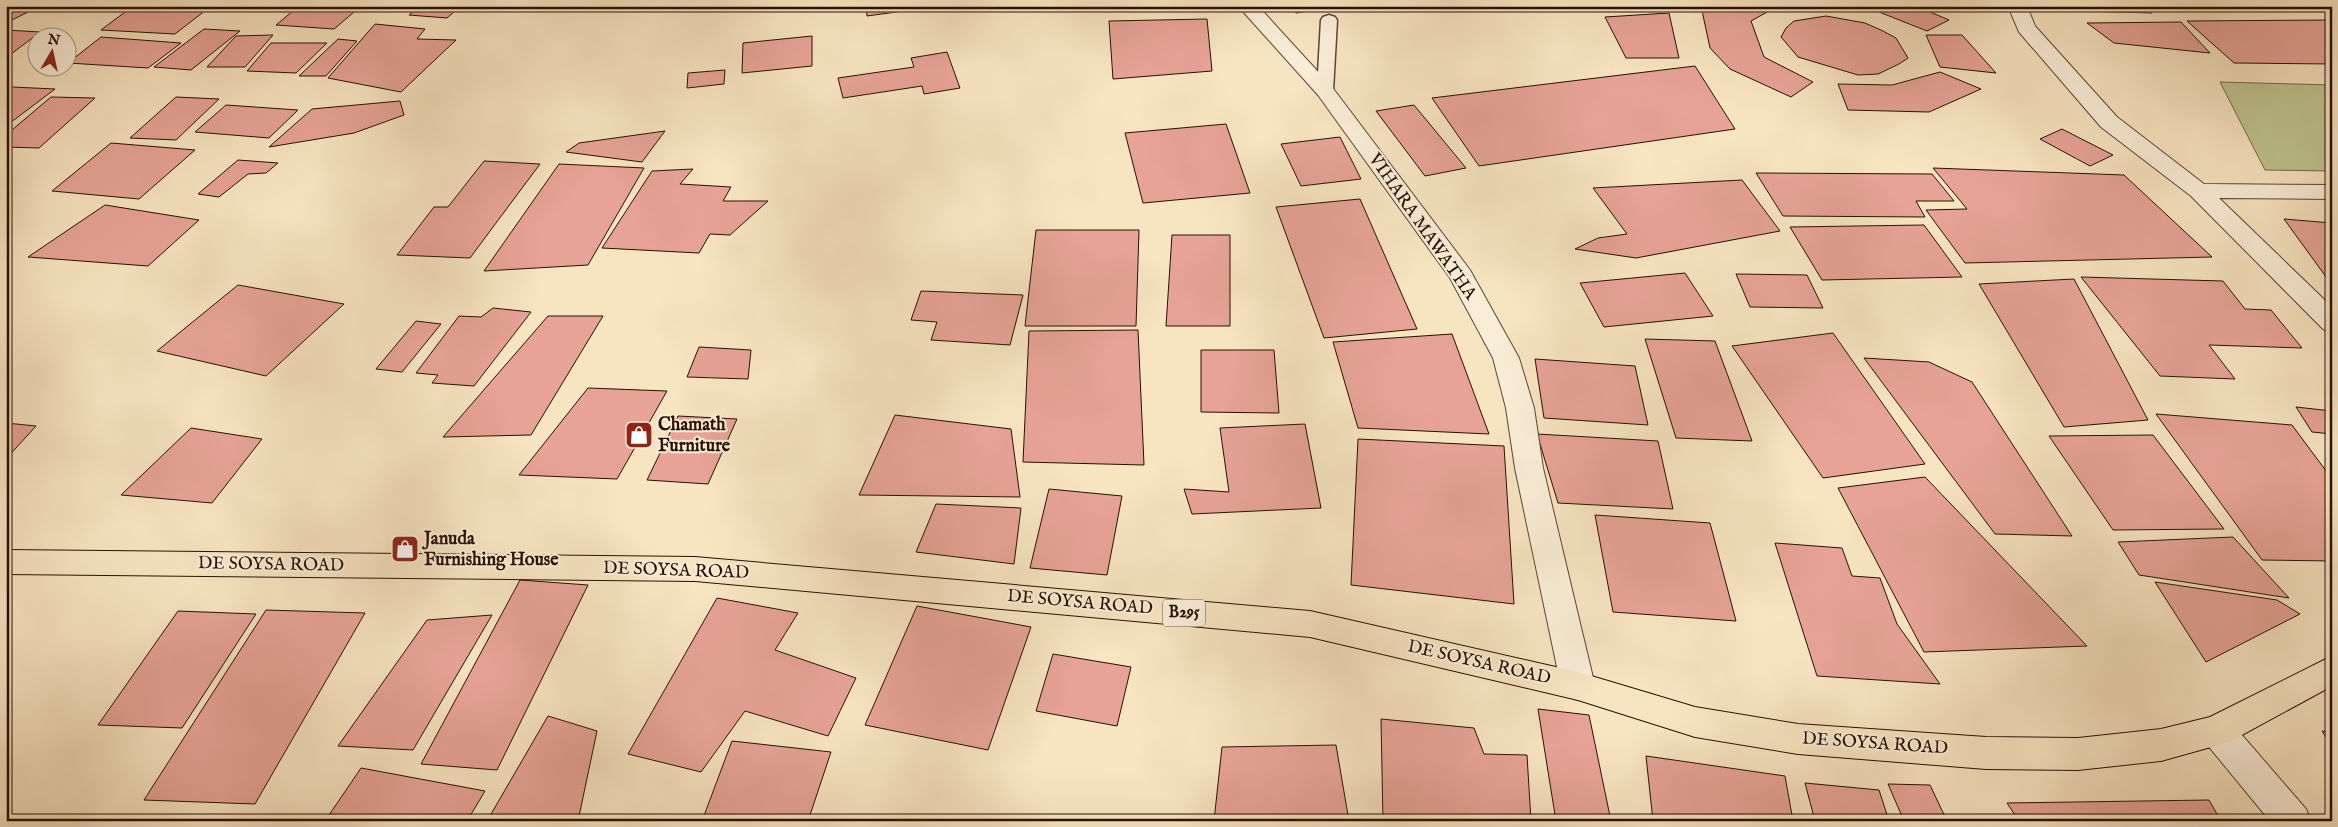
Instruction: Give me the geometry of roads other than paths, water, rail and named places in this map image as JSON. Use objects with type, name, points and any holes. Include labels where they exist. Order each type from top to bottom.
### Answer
[{"type":"main road","name":"DE SOYSA ROAD","points":[[6,562],[695,569],[1310,624],[1578,686],[1695,722],[1798,738],[1986,753],[2078,754],[2160,745],[2217,731],[2332,670]]},
{"type":"street","name":"VIHARA MAWATHA","points":[[1247,6],[1325,90],[1461,276],[1506,358],[1520,408],[1529,468],[1578,686]]},
{"type":"street","points":[[2017,6],[2026,28],[2109,122],[2199,191],[2299,288],[2332,323]]},
{"type":"street","points":[[2199,191],[2332,192]]},
{"type":"street","points":[[2217,731],[2293,821]]},
{"type":"lane","points":[[1325,90],[1330,20]]},
{"type":"place","name":"Chamath Furniture","points":[[639,435]]},
{"type":"place","name":"Januda Furnishing House","points":[[405,549]]}]
